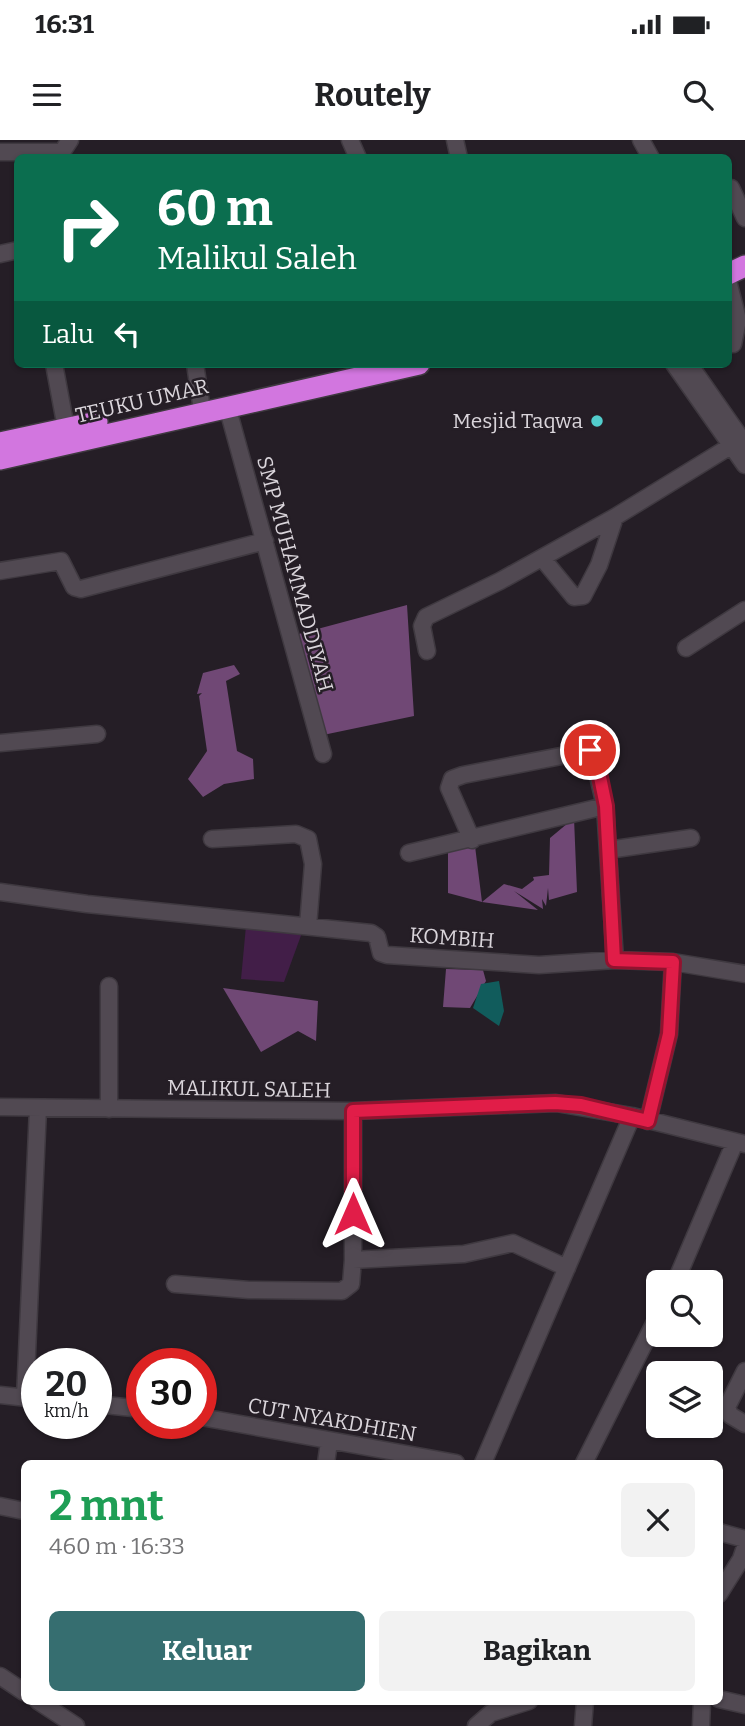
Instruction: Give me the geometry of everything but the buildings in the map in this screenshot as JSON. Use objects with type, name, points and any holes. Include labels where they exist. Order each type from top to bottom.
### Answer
[{"type":"highway","points":[[732,281],[745,266]]},
{"type":"highway","points":[[0,443],[201,403],[352,368]]},
{"type":"highway","name":"TEUKU UMAR","points":[[0,459],[401,368]]},
{"type":"street","points":[[0,152],[65,150]]},
{"type":"street","points":[[732,190],[745,218]]},
{"type":"street","points":[[732,281],[738,320],[733,344]]},
{"type":"street","points":[[55,368],[66,428]]},
{"type":"street","points":[[196,368],[201,403]]},
{"type":"street","points":[[677,368],[740,443]]},
{"type":"street","points":[[692,368],[740,443],[745,465]]},
{"type":"street","name":"SMP MUHAMMADDIYAH","points":[[227,406],[323,754]]},
{"type":"street","points":[[427,651],[424,619],[542,558],[740,443]]},
{"type":"street","points":[[542,558],[573,597],[583,596],[599,565],[615,517]]},
{"type":"street","points":[[0,570],[53,559],[61,561],[74,587],[81,589],[265,541]]},
{"type":"street","points":[[686,648],[745,610]]},
{"type":"street","points":[[0,743],[97,734]]},
{"type":"street","points":[[472,840],[449,788],[452,779],[592,750],[606,806],[614,960]]},
{"type":"street","points":[[409,853],[472,840],[575,811],[606,806]]},
{"type":"street","points":[[212,839],[296,834],[308,839],[313,864],[308,926]]},
{"type":"street","points":[[608,850],[691,838]]},
{"type":"street","name":"KOMBIH","points":[[0,892],[87,904],[375,934],[379,949],[387,955],[539,965],[614,960],[673,962],[745,974]]},
{"type":"street","points":[[484,1460],[567,1268],[640,1118],[669,1034],[673,962]]},
{"type":"street","points":[[108,1109],[109,986]]},
{"type":"street","name":"MALIKUL SALEH","points":[[0,1107],[353,1111],[555,1103],[640,1118],[740,1143]]},
{"type":"street","points":[[32,1348],[38,1108]]},
{"type":"street","points":[[174,1284],[241,1289],[342,1291],[351,1284],[353,1111]]},
{"type":"street","points":[[681,1270],[740,1143]]},
{"type":"street","points":[[353,1260],[464,1254],[513,1243],[567,1268]]},
{"type":"street","points":[[586,1460],[646,1340]]},
{"type":"street","points":[[745,1371],[727,1407],[730,1415],[745,1424]]},
{"type":"street","points":[[0,1395],[21,1398]]},
{"type":"street","name":"CUT NYAKDHIEN","points":[[217,1420],[438,1460]]},
{"type":"street","points":[[326,1460],[329,1442]]},
{"type":"street","points":[[0,1506],[21,1510]]},
{"type":"street","points":[[723,1533],[745,1539]]},
{"type":"street","points":[[723,1588],[744,1555]]},
{"type":"street","points":[[0,1676],[21,1690]]},
{"type":"street","points":[[723,1700],[745,1705]]},
{"type":"street","points":[[44,1705],[75,1726]]},
{"type":"street","points":[[476,1726],[491,1713],[516,1705]]},
{"type":"street","points":[[583,1726],[585,1705]]},
{"type":"street","points":[[701,1726],[702,1705]]},
{"type":"shaded area","points":[[407,605],[414,716],[323,735],[295,635]]},
{"type":"shaded area","points":[[234,665],[240,674],[226,681],[237,751],[253,759],[254,779],[224,784],[203,797],[188,779],[207,751],[199,696],[202,693],[197,694],[203,673]]},
{"type":"shaded area","points":[[574,818],[577,892],[549,900],[548,888],[546,906],[542,899],[543,909],[514,891],[538,910],[482,902],[504,884],[522,889],[534,880],[533,877],[549,875],[550,838]]},
{"type":"shaded area","points":[[475,846],[482,902],[448,893],[448,849]]},
{"type":"shaded area","points":[[246,926],[303,930],[284,982],[241,979]]},
{"type":"shaded area","points":[[446,969],[483,970],[486,981],[470,1008],[443,1007]]},
{"type":"shaded area","points":[[499,981],[504,1011],[499,1026],[473,1008],[481,984]]},
{"type":"shaded area","points":[[223,988],[318,1001],[316,1041],[298,1031],[261,1052]]},
{"type":"place","name":"Mesjid Taqwa","points":[[597,421]]},
{"type":"route","points":[[353,1214],[353,1111],[555,1103],[581,1105],[648,1121],[669,1034],[673,962],[614,960],[606,806],[595,753],[590,750]]}]
